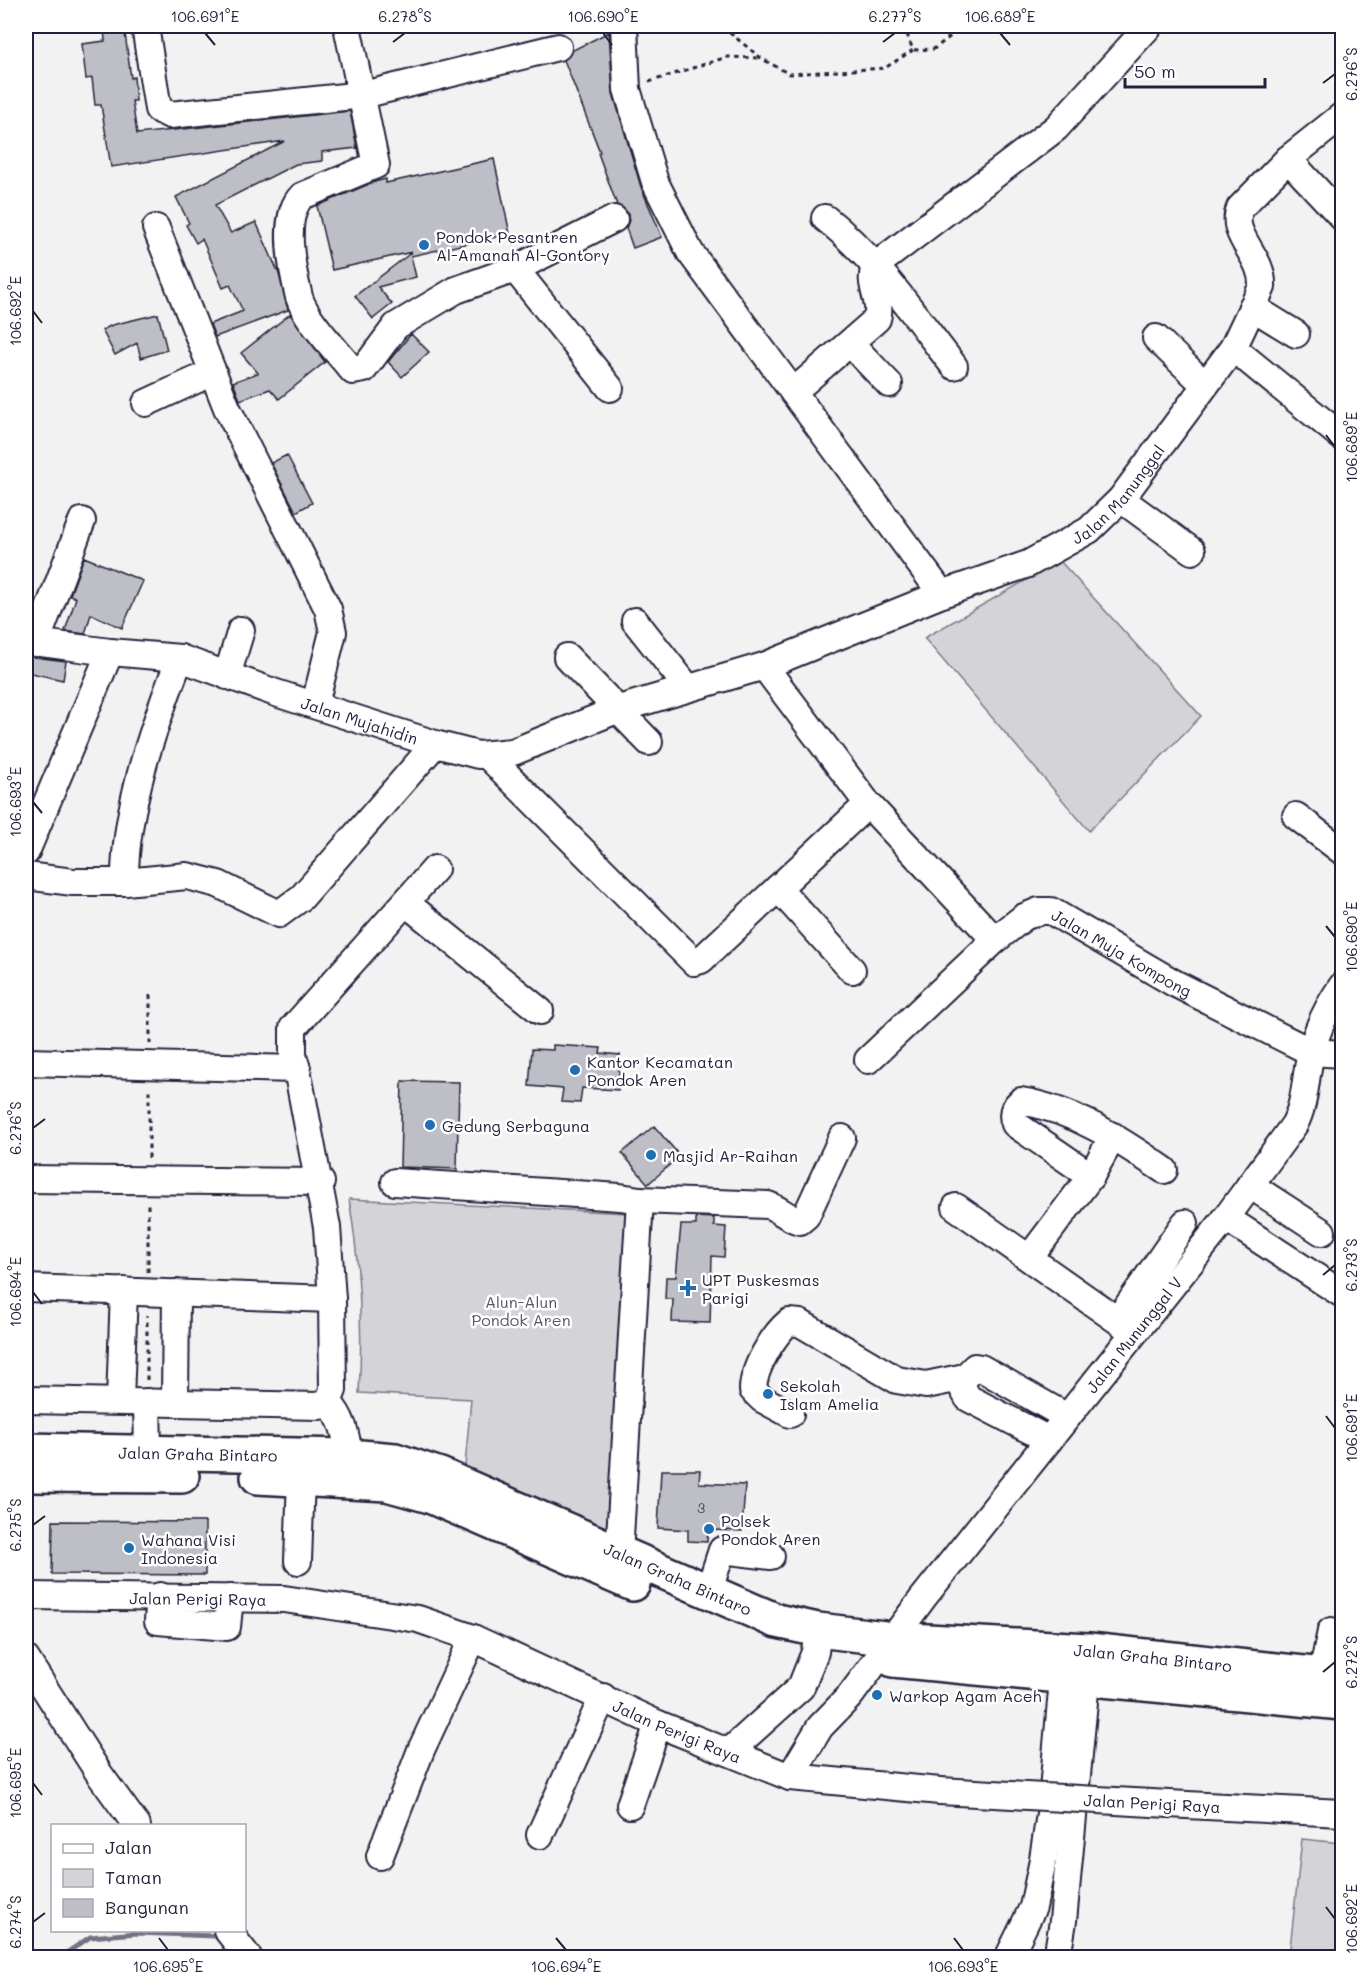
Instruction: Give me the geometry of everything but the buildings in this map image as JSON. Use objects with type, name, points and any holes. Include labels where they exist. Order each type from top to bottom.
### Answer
[{"type":"main road","name":"Jalan Graha Bintaro","points":[[26,1450],[148,1464],[387,1484],[430,1496],[613,1564],[708,1593],[777,1621],[817,1641]]},
{"type":"main road","name":"Jalan Graha Bintaro","points":[[26,1475],[148,1464],[348,1456],[395,1460],[440,1474],[544,1518],[613,1564],[770,1642],[817,1641],[886,1649],[1077,1664],[1332,1676]]},
{"type":"main road","name":"Jalan Graha Bintaro","points":[[1077,1664],[1342,1703]]},
{"type":"street","points":[[145,26],[158,109],[163,114],[363,95],[558,47]]},
{"type":"street","points":[[347,26],[376,165],[302,196],[293,204],[289,232],[299,296],[310,316],[353,371],[364,369],[396,326],[456,290],[515,269],[614,219]]},
{"type":"street","points":[[624,26],[627,89],[655,182],[690,252],[942,594]]},
{"type":"street","points":[[793,392],[851,344],[877,319],[879,312],[871,280],[875,266],[1056,128],[1149,26]]},
{"type":"street","name":"Jalan Manunggal","points":[[688,688],[764,666],[942,594],[1028,564],[1089,530],[1121,499],[1204,384],[1233,348],[1262,287],[1259,264],[1236,227],[1236,218],[1240,208],[1288,159],[1342,116]]},
{"type":"street","points":[[1288,159],[1342,217]]},
{"type":"street","points":[[825,218],[849,237],[875,266],[954,366]]},
{"type":"street","points":[[156,228],[227,408],[328,609],[333,632],[315,704]]},
{"type":"street","points":[[515,269],[610,388]]},
{"type":"street","points":[[1252,307],[1296,334]]},
{"type":"street","points":[[1156,338],[1204,384]]},
{"type":"street","points":[[851,344],[889,384]]},
{"type":"street","points":[[1233,348],[1342,437]]},
{"type":"street","points":[[146,403],[213,372]]},
{"type":"street","points":[[1121,499],[1192,551]]},
{"type":"street","points":[[31,642],[82,521]]},
{"type":"street","points":[[635,621],[688,688]]},
{"type":"street","points":[[227,676],[242,630]]},
{"type":"street","name":"Jalan Mujahidin","points":[[31,642],[180,658],[227,676],[435,744],[488,756],[513,752],[619,709],[688,688]]},
{"type":"street","points":[[26,852],[110,652]]},
{"type":"street","points":[[567,657],[648,742]]},
{"type":"street","points":[[125,882],[125,856],[136,798],[162,706],[180,658]]},
{"type":"street","points":[[764,666],[868,804],[995,940]]},
{"type":"street","points":[[26,876],[73,882],[125,882],[187,876],[203,879],[274,914],[285,912],[350,844],[435,744]]},
{"type":"street","points":[[488,756],[694,962],[701,960],[868,804]]},
{"type":"street","points":[[1296,816],[1342,851]]},
{"type":"street","points":[[26,1400],[319,1406],[328,1402],[333,1390],[332,1299],[327,1227],[321,1182],[293,1055],[294,1028],[435,869]]},
{"type":"street","points":[[778,888],[852,970]]},
{"type":"street","points":[[406,903],[540,1011]]},
{"type":"street","name":"Jalan Muja Kompong","points":[[868,1060],[995,940],[1024,916],[1039,911],[1051,911],[1174,983],[1311,1052]]},
{"type":"street","name":"Jalan Mununggal V","points":[[790,1777],[820,1727],[850,1696],[1067,1417],[1126,1326],[1226,1218],[1299,1115],[1311,1052],[1324,1015],[1342,986]]},
{"type":"street","points":[[1311,1052],[1342,1054]]},
{"type":"street","points":[[26,1062],[297,1069]]},
{"type":"street","points":[[1091,1176],[1016,1124],[1013,1118],[1017,1104],[1021,1101],[1031,1102],[1081,1119],[1113,1136],[1164,1170]]},
{"type":"street","points":[[1030,1257],[1091,1176],[1113,1136]]},
{"type":"street","points":[[395,1182],[640,1200],[768,1205],[777,1208],[788,1218],[800,1221],[806,1216],[842,1138]]},
{"type":"street","points":[[26,1179],[321,1182]]},
{"type":"street","points":[[1250,1185],[1322,1232]]},
{"type":"street","points":[[613,1564],[640,1200]]},
{"type":"street","points":[[956,1208],[1030,1257],[1126,1326],[1185,1223]]},
{"type":"street","points":[[1226,1218],[1342,1294]]},
{"type":"street","points":[[26,1288],[332,1299]]},
{"type":"street","points":[[120,1401],[124,1291]]},
{"type":"street","points":[[175,1403],[176,1293]]},
{"type":"street","points":[[789,1414],[762,1399],[753,1390],[753,1382],[781,1328],[789,1322],[800,1323],[897,1380],[926,1385],[965,1377]]},
{"type":"street","points":[[1049,1440],[968,1398],[961,1385],[965,1377],[975,1367],[981,1368],[1067,1417]]},
{"type":"street","points":[[147,1402],[148,1464]]},
{"type":"street","points":[[328,1402],[339,1413],[346,1431],[348,1456]]},
{"type":"street","points":[[297,1561],[301,1478]]},
{"type":"street","points":[[708,1593],[722,1550],[771,1556]]},
{"type":"street","name":"Jalan Perigi Raya","points":[[26,1596],[284,1599],[418,1619],[473,1638],[658,1724],[790,1777],[940,1791],[1342,1813]]},
{"type":"street","points":[[1331,1631],[1332,1676]]},
{"type":"street","points":[[380,1856],[421,1750],[473,1638]]},
{"type":"street","points":[[729,1752],[801,1687],[817,1641]]},
{"type":"street","points":[[26,1659],[100,1775],[136,1824]]},
{"type":"street","points":[[1008,1958],[1034,1906],[1077,1664]]},
{"type":"street","points":[[1057,1958],[1063,1921],[1077,1664]]},
{"type":"street","points":[[540,1835],[603,1697]]},
{"type":"street","points":[[630,1805],[658,1724]]},
{"type":"path","points":[[725,26],[725,29],[760,58],[789,74],[885,68],[913,50],[934,50],[964,26]]},
{"type":"path","points":[[811,26],[821,33],[848,31],[860,26]]},
{"type":"path","points":[[907,26],[905,29],[913,50]]},
{"type":"path","points":[[627,89],[728,57],[760,58]]},
{"type":"green space","points":[[1060,561],[1201,716],[1089,831],[924,638]]},
{"type":"green space","name":"Alun-Alun Pondok Aren","points":[[349,1199],[628,1213],[611,1539],[464,1477],[471,1399],[359,1393],[360,1296]]},
{"type":"green space","points":[[1302,1839],[1342,1843],[1342,1957],[1289,1957]]},
{"type":"waterway","points":[[59,1958],[90,1937],[137,1933],[215,1936],[221,1939]]},
{"type":"place","name":"Pondok Pesantren Al-Amanah Al-Gontory","points":[[424,245]]},
{"type":"place","name":"Kantor Kecamatan Pondok Aren","points":[[575,1070]]},
{"type":"place","name":"Gedung Serbaguna","points":[[430,1125]]},
{"type":"place","name":"Masjid Ar-Raihan","points":[[651,1155]]},
{"type":"place","name":"UPT Puskesmas Parigi","points":[[688,1288]]},
{"type":"place","name":"Sekolah Islam Amelia","points":[[768,1394]]},
{"type":"place","name":"Polsek Pondok Aren","points":[[709,1529]]},
{"type":"place","name":"Wahana Visi Indonesia","points":[[129,1548]]},
{"type":"place","name":"Warkop Agam Aceh","points":[[877,1695]]}]
